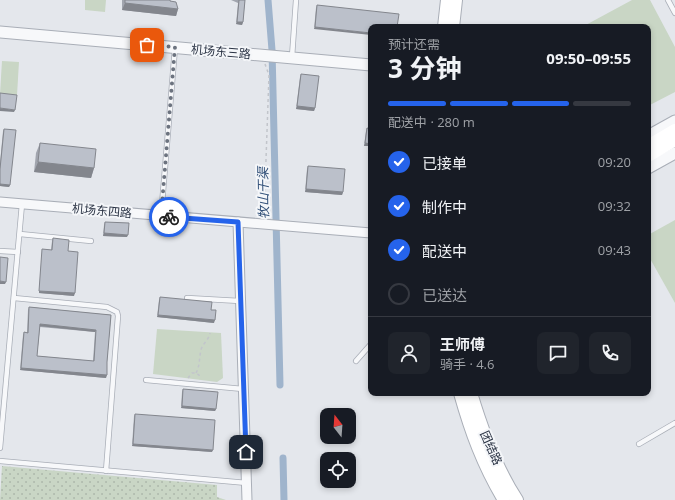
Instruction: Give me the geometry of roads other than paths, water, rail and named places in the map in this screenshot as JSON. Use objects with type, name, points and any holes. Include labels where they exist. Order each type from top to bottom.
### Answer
[{"type":"main road","points":[[444,24],[447,0]]},
{"type":"main road","points":[[453,24],[456,0]]},
{"type":"main road","points":[[651,144],[675,130]]},
{"type":"main road","points":[[651,154],[675,140]]},
{"type":"main road","name":"团结路","points":[[461,396],[471,431],[492,480],[504,500]]},
{"type":"main road","name":"团结路","points":[[473,396],[480,425],[507,485],[518,500]]},
{"type":"street","name":"机场东三路","points":[[0,32],[368,65]]},
{"type":"street","points":[[651,134],[675,121]]},
{"type":"street","points":[[651,166],[675,152]]},
{"type":"street","name":"机场东四路","points":[[0,202],[368,233]]},
{"type":"street","points":[[238,222],[247,500]]},
{"type":"lane","points":[[286,57],[296,0]]},
{"type":"lane","points":[[668,0],[675,12]]},
{"type":"lane","points":[[161,216],[175,47]]},
{"type":"lane","points":[[0,448],[22,204]]},
{"type":"lane","points":[[20,234],[92,241]]},
{"type":"lane","points":[[0,251],[18,252]]},
{"type":"lane","points":[[14,298],[108,307],[117,312],[118,316],[106,471]]},
{"type":"lane","points":[[187,298],[240,301]]},
{"type":"lane","points":[[356,361],[368,347]]},
{"type":"lane","points":[[146,380],[244,389]]},
{"type":"lane","points":[[639,444],[675,423]]},
{"type":"lane","points":[[0,462],[247,483]]},
{"type":"waterway","name":"牧山干渠","points":[[268,0],[272,50],[280,385]]},
{"type":"waterway","name":"牧山干渠","points":[[283,458],[284,500]]}]
